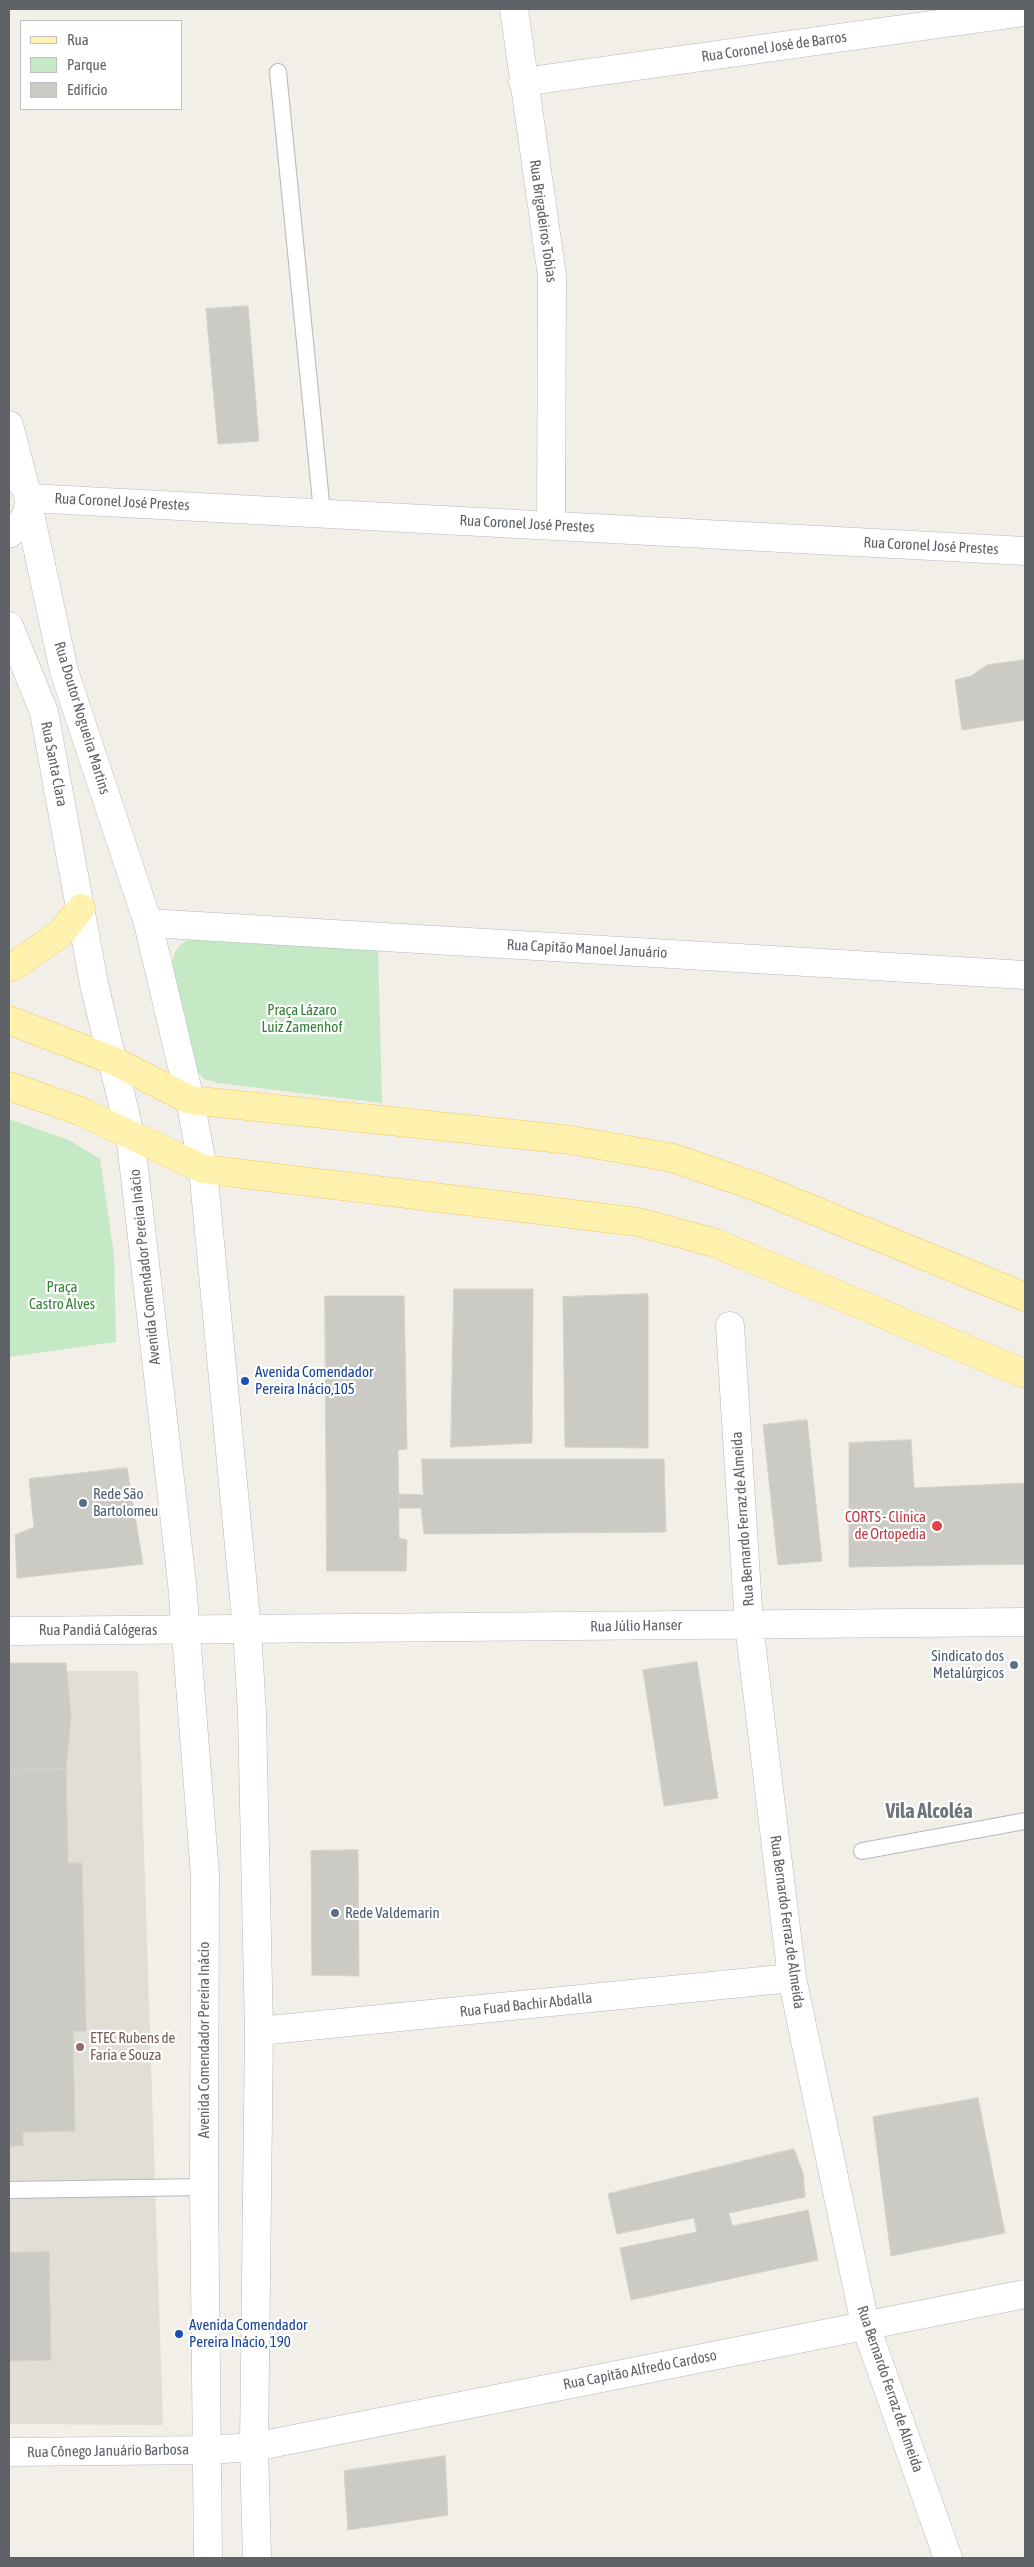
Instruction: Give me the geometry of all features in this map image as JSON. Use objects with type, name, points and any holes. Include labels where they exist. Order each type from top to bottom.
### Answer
[{"type":"main road","points":[[9,967],[14,966],[61,933],[81,908]]},
{"type":"main road","points":[[9,1020],[112,1060],[190,1100],[571,1140],[673,1158],[757,1187],[1025,1297]]},
{"type":"main road","points":[[9,1086],[80,1111],[203,1169],[638,1222],[715,1244],[1025,1374]]},
{"type":"street","name":"Rua Brigadeiros Tobias","points":[[514,9],[522,82],[552,276],[551,525]]},
{"type":"street","name":"Rua Coronel José de Barros","points":[[522,82],[1025,12]]},
{"type":"street","name":"Rua Doutor Nogueira Martins","points":[[9,425],[64,671],[148,923]]},
{"type":"street","name":"Rua Coronel José Prestes","points":[[23,492],[322,512],[1025,551]]},
{"type":"street","points":[[9,534],[24,520],[23,492]]},
{"type":"street","name":"Rua Santa Clara","points":[[9,626],[44,712],[81,908]]},
{"type":"street","name":"Avenida Comendador Pereira Inácio","points":[[81,908],[94,984],[130,1134],[187,1630],[205,1875],[204,2186],[208,2558]]},
{"type":"street","points":[[148,923],[190,1100],[203,1169],[247,1629],[252,1713],[259,2031],[254,2447],[257,2558]]},
{"type":"street","name":"Rua Capitão Manoel Januário","points":[[148,923],[1025,975]]},
{"type":"street","name":"Rua Bernardo Ferraz de Almeida","points":[[730,1326],[749,1625],[792,1978],[865,2324],[948,2558]]},
{"type":"street","name":"Rua Júlio Hanser","points":[[247,1629],[1025,1622]]},
{"type":"street","points":[[187,1630],[247,1629]]},
{"type":"street","name":"Rua Pandiá Calógeras","points":[[9,1631],[187,1630]]},
{"type":"street","name":"Rua Fuad Bachir Abdalla","points":[[259,2031],[792,1978]]},
{"type":"street","name":"Rua Capitão Alfredo Cardoso","points":[[254,2447],[865,2324],[1025,2294]]},
{"type":"street","points":[[207,2450],[254,2447]]},
{"type":"street","name":"Rua Cônego Januário Barbosa","points":[[9,2452],[207,2450]]},
{"type":"lane","points":[[278,72],[322,512]]},
{"type":"lane","points":[[862,1851],[1025,1821]]},
{"type":"lane","points":[[9,2190],[204,2186]]},
{"type":"shaded area","name":"ETEC Rubens de Faria e Souza","points":[[9,1671],[138,1671],[163,2425],[9,2424]]},
{"type":"green space","name":"Praça Lázaro Luiz Zamenhof","points":[[190,938],[378,947],[382,1103],[218,1083],[204,1079],[195,1069],[172,972],[175,952]]},
{"type":"green space","name":"Praça Castro Alves","points":[[9,1119],[69,1140],[100,1159],[114,1255],[116,1342],[9,1357]]},
{"type":"building","points":[[248,306],[259,441],[218,444],[206,309]]},
{"type":"building","points":[[1025,660],[1025,720],[962,730],[955,680],[971,676],[987,665]]},
{"type":"building","points":[[454,1289],[533,1289],[532,1443],[451,1447]]},
{"type":"building","points":[[648,1294],[648,1448],[565,1447],[563,1297]]},
{"type":"building","points":[[325,1296],[404,1296],[407,1449],[398,1450],[399,1538],[407,1540],[406,1571],[327,1571]]},
{"type":"building","points":[[807,1420],[822,1561],[778,1565],[763,1425]]},
{"type":"building","name":"CORTS - Clínica de Ortopedia","points":[[911,1440],[914,1488],[1025,1483],[1025,1564],[849,1567],[849,1443]]},
{"type":"building","points":[[422,1459],[664,1459],[666,1532],[424,1534],[421,1508],[399,1508],[399,1494],[423,1495]]},
{"type":"building","name":"Rede São Bartolomeu","points":[[127,1468],[143,1564],[17,1578],[15,1535],[34,1527],[29,1479]]},
{"type":"building","points":[[697,1662],[718,1798],[664,1806],[643,1670]]},
{"type":"building","points":[[9,1663],[66,1663],[71,1717],[66,1769],[9,1770]]},
{"type":"building","points":[[66,1769],[68,1863],[82,1863],[86,2031],[73,2031],[75,2131],[23,2132],[23,2146],[9,2146],[9,1770]]},
{"type":"building","name":"Rede Valdemarin","points":[[358,1850],[359,1976],[312,1975],[311,1851]]},
{"type":"building","points":[[978,2098],[1005,2233],[891,2256],[873,2117]]},
{"type":"building","points":[[794,2149],[803,2173],[805,2197],[729,2213],[732,2226],[808,2210],[818,2260],[631,2300],[620,2248],[697,2232],[694,2218],[617,2234],[608,2194]]},
{"type":"building","points":[[49,2252],[51,2360],[9,2361],[9,2253]]},
{"type":"building","points":[[445,2456],[448,2515],[348,2530],[344,2471]]},
{"type":"place","name":"Avenida Comendador Pereira Inácio,105","points":[[245,1381]]},
{"type":"place","name":"Rede São Bartolomeu","points":[[83,1503]]},
{"type":"place","name":"CORTS - Clínica de Ortopedia","points":[[937,1526]]},
{"type":"place","name":"Sindicato dos Metalúrgicos","points":[[1014,1665]]},
{"type":"place","name":"Rede Valdemarin","points":[[335,1913]]},
{"type":"place","name":"ETEC Rubens de Faria e Souza","points":[[80,2047]]},
{"type":"place","name":"Avenida Comendador Pereira Inácio, 190","points":[[179,2334]]},
{"type":"district","name":"Vila Alcoléa","points":[[929,1812]]}]
